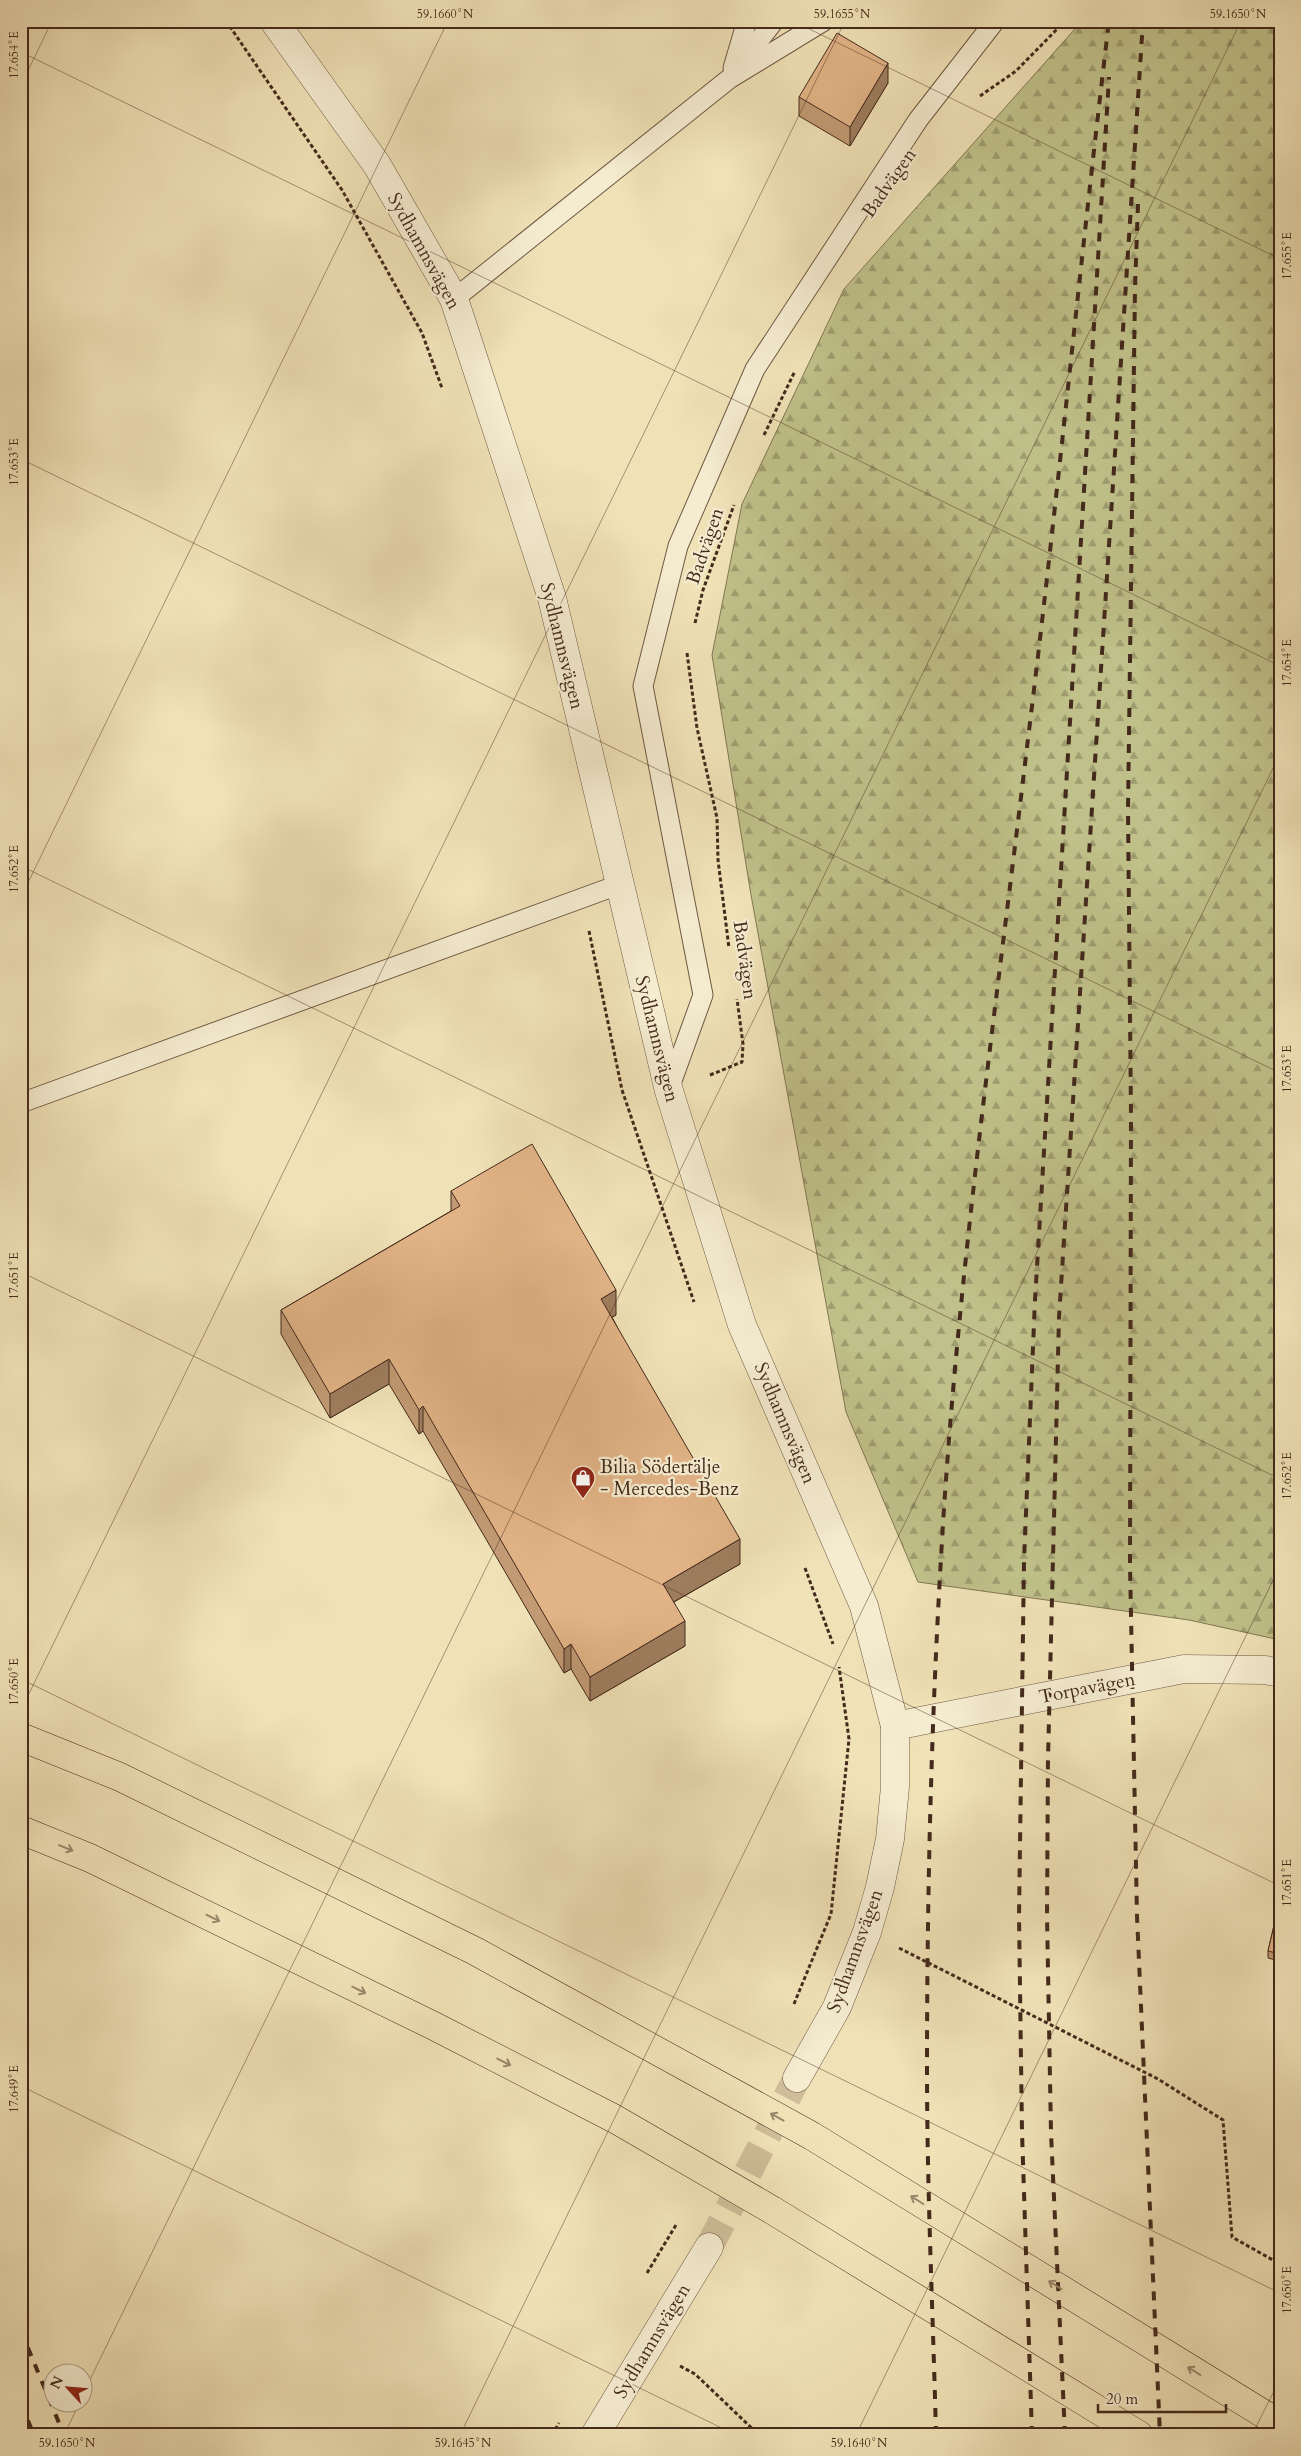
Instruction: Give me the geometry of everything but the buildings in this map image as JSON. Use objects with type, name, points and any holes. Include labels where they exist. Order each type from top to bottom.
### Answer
[{"type":"highway","points":[[21,1737],[120,1777],[475,1951],[812,2136],[1280,2424]]},
{"type":"highway","points":[[21,1830],[99,1862],[432,2025],[615,2119],[772,2210],[1139,2435]]},
{"type":"street","name":"Sydhamnsvägen","points":[[274,21],[377,165],[454,299],[552,598],[618,885],[669,1091],[742,1325],[864,1606],[895,1726],[895,1786],[890,1839],[880,1887],[867,1932],[837,2007],[797,2078]]},
{"type":"street","name":"Torpavägen","points":[[895,1726],[1184,1669],[1265,1670],[1280,1673]]},
{"type":"street","name":"Sydhamnsvägen","points":[[595,2435],[709,2247]]},
{"type":"lane","points":[[729,79],[747,21]]},
{"type":"lane","points":[[729,79],[774,21]]},
{"type":"lane","points":[[454,299],[729,79],[824,21]]},
{"type":"lane","points":[[669,1091],[703,995],[643,686],[678,546],[755,369],[918,120],[995,21]]},
{"type":"lane","points":[[21,1103],[618,885]]},
{"type":"path","points":[[226,21],[342,190],[422,333],[442,390]]},
{"type":"path","points":[[978,97],[1016,70],[1065,21]]},
{"type":"path","points":[[763,438],[797,366]]},
{"type":"path","name":"Badvägen","points":[[694,627],[703,590],[735,500]]},
{"type":"path","name":"Badvägen","points":[[689,645],[686,654],[697,728],[717,818],[718,860],[730,951]]},
{"type":"path","points":[[583,898],[628,1107],[695,1305]]},
{"type":"path","name":"Badvägen","points":[[628,1107],[742,1062],[743,1044],[736,998]]},
{"type":"path","points":[[804,1565],[835,1647]]},
{"type":"path","points":[[790,2012],[831,1914],[849,1739],[839,1666]]},
{"type":"path","points":[[867,1932],[1158,2079],[1223,2120],[1232,2237],[1280,2264]]},
{"type":"path","points":[[647,2348],[695,2374],[759,2435]]},
{"type":"green space","points":[[1082,21],[1280,21],[1280,1640],[1189,1620],[918,1582],[846,1412],[751,895],[712,655],[742,504],[844,289]]},
{"type":"tunnel","points":[[709,2247],[797,2078]]},
{"type":"railway","points":[[936,2435],[928,2161],[928,1942],[935,1686],[948,1456],[966,1253],[1038,656],[1109,21]]},
{"type":"railway","points":[[1065,2435],[1051,2133],[1047,1915],[1048,1759],[1059,1317],[1143,21]]},
{"type":"railway","points":[[1032,2435],[1022,2132],[1019,1916],[1024,1561],[1035,1300],[1109,77]]},
{"type":"railway","points":[[1138,204],[1135,288],[1128,810],[1131,1115],[1130,1565],[1137,1916],[1160,2435]]},
{"type":"railway","points":[[21,2331],[64,2435]]},
{"type":"railway","points":[[21,2404],[34,2435]]},
{"type":"place","name":"Bilia Södertälje - Mercedes-Benz","points":[[583,1499]]}]
